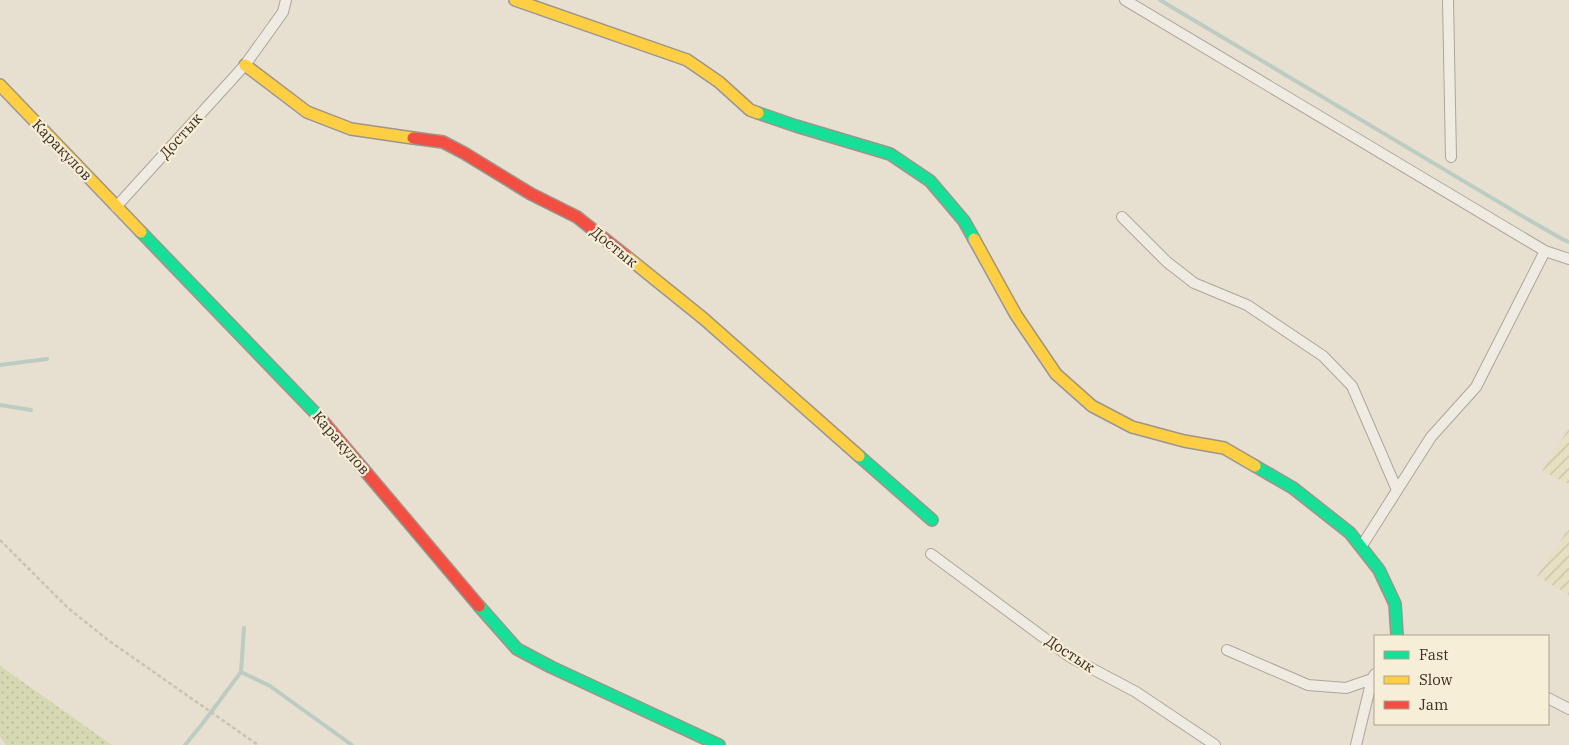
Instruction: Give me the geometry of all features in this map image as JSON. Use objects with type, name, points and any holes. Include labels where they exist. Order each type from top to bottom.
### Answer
[{"type":"street","name":"Достык","points":[[116,207],[245,65],[284,12],[286,0]]},
{"type":"street","points":[[515,0],[687,60],[719,82],[750,110],[890,154],[930,181],[964,221],[1016,315],[1056,374],[1092,406],[1132,427],[1184,441],[1224,448],[1293,488],[1350,533],[1379,570],[1395,604],[1397,635]]},
{"type":"street","points":[[1124,0],[1545,251],[1569,259]]},
{"type":"street","points":[[1448,0],[1451,157]]},
{"type":"street","name":"Достык","points":[[245,65],[307,112],[351,129],[443,142],[531,194],[577,217],[704,319],[932,520]]},
{"type":"street","name":"Каракулов","points":[[0,84],[329,427],[517,649],[551,667],[719,745]]},
{"type":"street","points":[[1122,217],[1167,262],[1194,283],[1246,305],[1323,356],[1352,386],[1397,490]]},
{"type":"street","points":[[1361,547],[1431,437],[1476,387],[1545,251]]},
{"type":"street","name":"Достык","points":[[931,554],[1070,657],[1136,692],[1215,745]]},
{"type":"street","points":[[1227,650],[1308,685],[1346,688],[1374,676]]},
{"type":"street","points":[[1356,745],[1374,676]]},
{"type":"street","points":[[1549,699],[1569,709]]},
{"type":"path","points":[[0,540],[81,619],[258,745]]},
{"type":"shaded area","points":[[1569,428],[1569,484],[1542,471]]},
{"type":"shaded area","points":[[1569,528],[1569,595],[1537,576]]},
{"type":"green space","points":[[0,665],[112,745],[6,745],[0,737]]},
{"type":"waterway","points":[[1160,0],[1569,242]]},
{"type":"waterway","points":[[0,365],[47,359]]},
{"type":"waterway","points":[[0,405],[31,410]]},
{"type":"waterway","points":[[241,672],[244,628]]},
{"type":"waterway","points":[[185,745],[241,672],[270,686],[352,745]]},
{"type":"traffic: fast","points":[[758,113],[890,154],[930,181],[964,221],[974,239]]},
{"type":"traffic: fast","points":[[141,232],[322,420]]},
{"type":"traffic: fast","points":[[859,456],[932,520]]},
{"type":"traffic: fast","points":[[1255,466],[1293,488],[1350,533],[1379,570],[1395,604],[1397,635]]},
{"type":"traffic: fast","points":[[479,606],[517,649],[551,667],[719,745]]},
{"type":"traffic: slow","points":[[515,0],[687,60],[719,82],[750,110],[758,113]]},
{"type":"traffic: slow","points":[[245,65],[307,112],[351,129],[413,138]]},
{"type":"traffic: slow","points":[[0,85],[141,232]]},
{"type":"traffic: slow","points":[[974,239],[1016,315],[1056,374],[1092,406],[1132,427],[1184,441],[1224,448],[1255,466]]},
{"type":"traffic: slow","points":[[626,256],[704,319],[859,456]]},
{"type":"traffic: jam","points":[[413,138],[443,142],[464,153],[531,194],[577,217],[626,256]]},
{"type":"traffic: jam","points":[[322,420],[479,606]]}]
